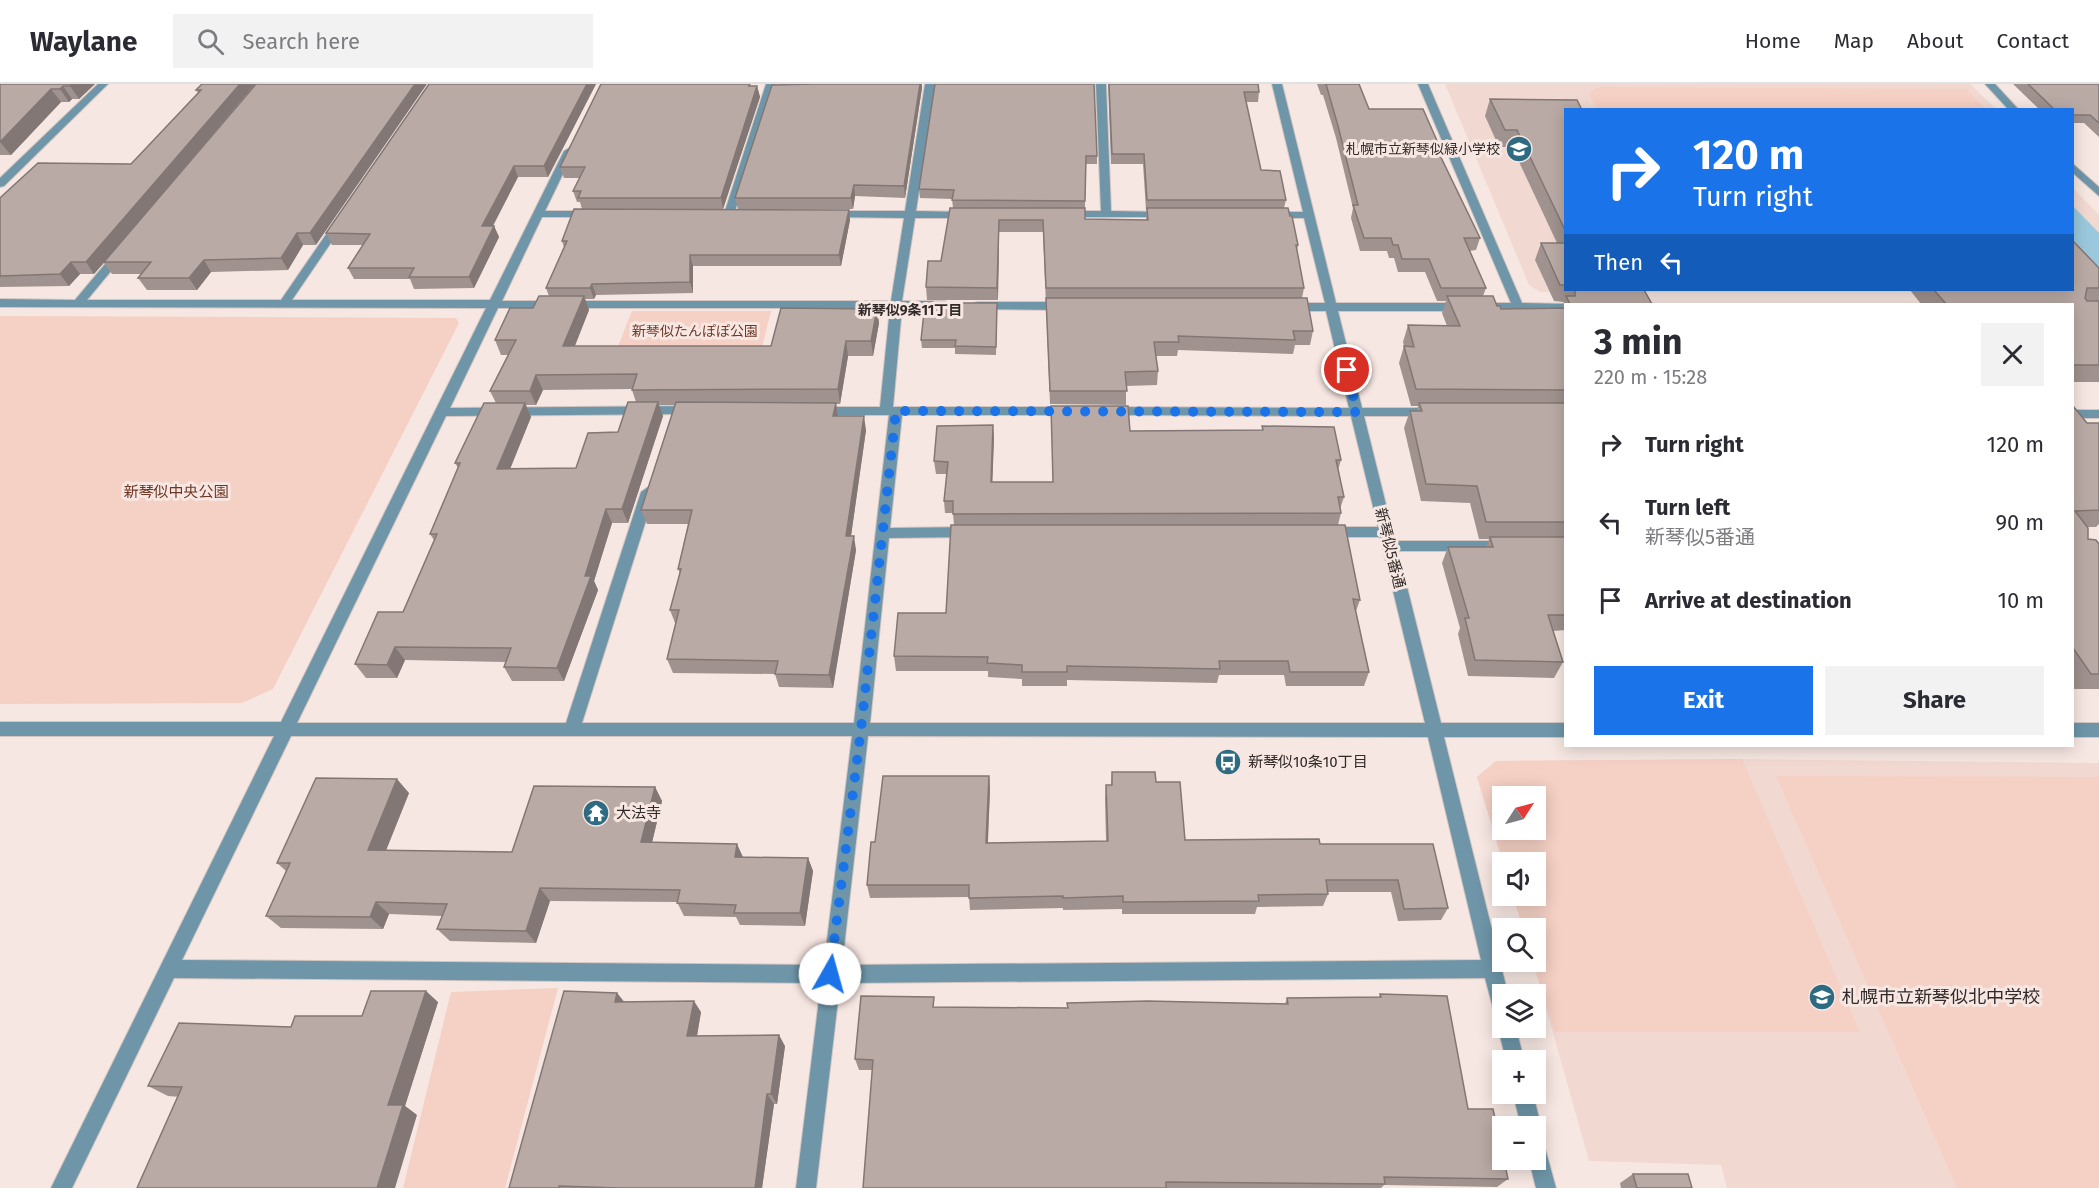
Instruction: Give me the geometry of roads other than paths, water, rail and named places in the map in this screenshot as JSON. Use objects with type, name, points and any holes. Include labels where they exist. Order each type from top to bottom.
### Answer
[{"type":"street","points":[[0,184],[103,84]]},
{"type":"street","points":[[717,214],[735,214],[771,84]]},
{"type":"street","points":[[806,1188],[861,729],[882,532],[896,305],[912,214],[930,84]]},
{"type":"street","points":[[1101,84],[1106,214]]},
{"type":"street","name":"新琴似5番通","points":[[1277,84],[1492,969]]},
{"type":"street","points":[[1423,84],[1518,307]]},
{"type":"street","points":[[1990,84],[2013,108]]},
{"type":"street","points":[[61,1188],[577,134]]},
{"type":"street","points":[[2074,168],[2099,193]]},
{"type":"street","points":[[284,304],[349,208]]},
{"type":"street","points":[[538,214],[610,214]]},
{"type":"street","points":[[820,214],[980,214]]},
{"type":"street","points":[[1049,214],[1178,215]]},
{"type":"street","points":[[1262,215],[1309,215]]},
{"type":"street","points":[[78,303],[124,248]]},
{"type":"street","points":[[0,303],[1073,306]]},
{"type":"street","points":[[1273,307],[1564,307]]},
{"type":"street","points":[[441,412],[672,416],[709,410]]},
{"type":"street","points":[[803,411],[1437,412]]},
{"type":"street","points":[[2074,414],[2099,414]]},
{"type":"street","points":[[572,729],[652,478]]},
{"type":"street","points":[[882,532],[987,532]]},
{"type":"street","points":[[1316,532],[1388,539],[1519,546]]},
{"type":"street","points":[[0,729],[1564,730]]},
{"type":"street","points":[[2074,730],[2099,730]]},
{"type":"street","points":[[168,969],[830,974],[1492,969]]},
{"type":"street","points":[[1542,1170],[1546,1188]]},
{"type":"water","points":[[2074,207],[2099,233],[2099,286],[2074,261]]},
{"type":"place","name":"札幌市立新琴似緑小学校","points":[[1519,149]]},
{"type":"place","name":"新琴似10条10丁目","points":[[1228,762]]},
{"type":"place","name":"大法寺","points":[[596,813]]},
{"type":"place","name":"札幌市立新琴似北中学校","points":[[1822,997]]},
{"type":"district","name":"新琴似9条11丁目","points":[[910,310]]},
{"type":"park label","name":"新琴似たんぽぽ公園","points":[[695,331]]},
{"type":"park label","name":"新琴似中央公園","points":[[176,492]]}]
